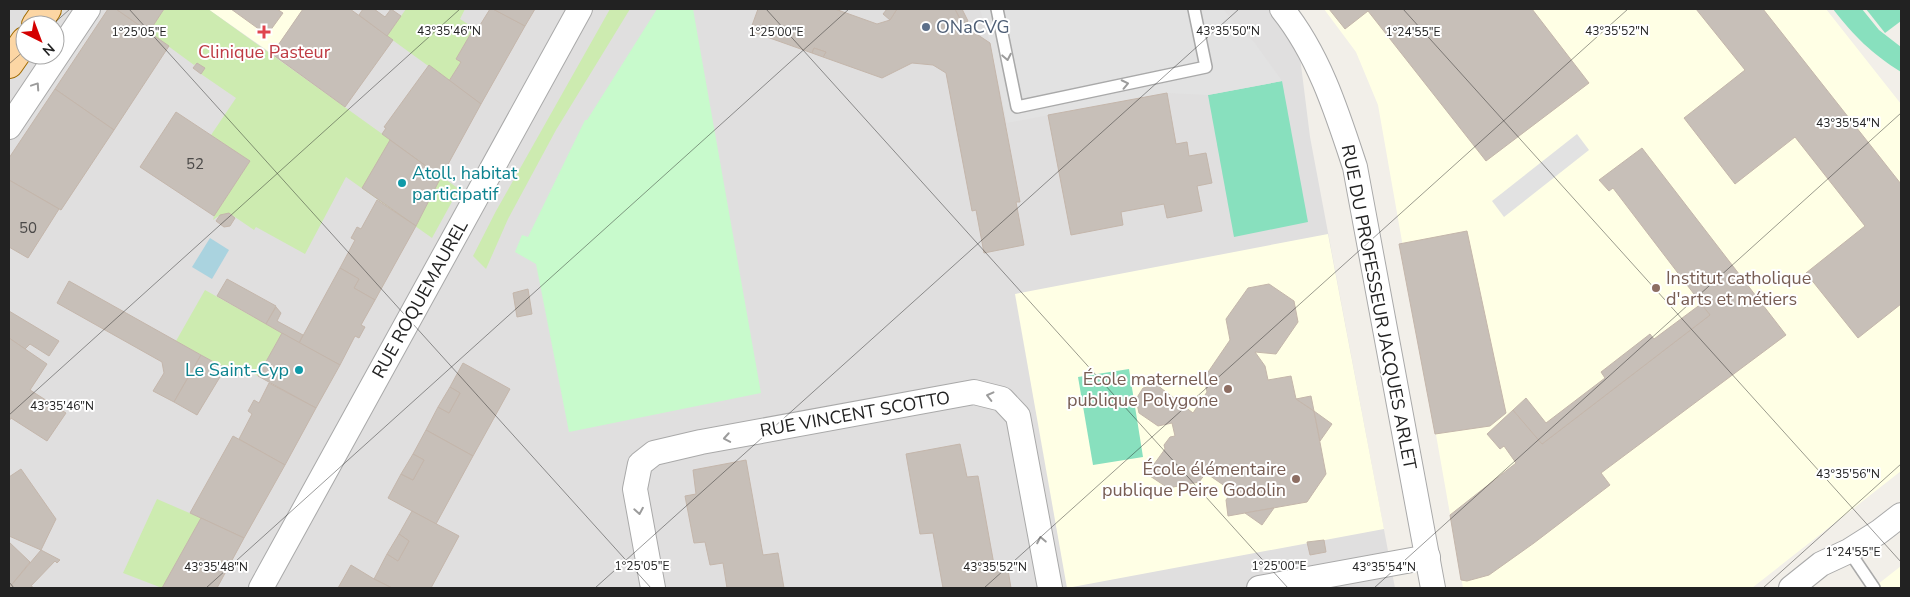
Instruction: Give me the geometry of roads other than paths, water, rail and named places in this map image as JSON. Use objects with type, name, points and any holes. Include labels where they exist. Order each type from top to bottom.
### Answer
[{"type":"street","points":[[9,127],[88,9]]},
{"type":"street","name":"RUE ROQUEMAUREL","points":[[261,588],[580,9]]},
{"type":"street","name":"RUE DU PROFESSEUR JACQUES ARLET","points":[[1282,9],[1308,47],[1322,76],[1355,167],[1433,588]]},
{"type":"street","name":"RUE VINCENT SCOTTO","points":[[653,588],[635,489],[640,464],[654,453],[701,442],[974,392],[1002,399],[1018,416],[1050,588]]},
{"type":"street","points":[[1791,588],[1821,564],[1849,551],[1901,515]]},
{"type":"street","points":[[1259,588],[1428,556]]},
{"type":"lane","points":[[997,9],[1017,108],[1206,67],[1194,9]]},
{"type":"lane","points":[[1849,551],[1874,588]]},
{"type":"water","points":[[210,238],[229,250],[212,279],[192,267]]},
{"type":"place","name":"ONaCVG","points":[[926,27]]},
{"type":"place","name":"Clinique Pasteur","points":[[264,32]]},
{"type":"place","name":"Atoll, habitat participatif","points":[[402,183]]},
{"type":"place","name":"Institut catholique d'arts et métiers","points":[[1656,288]]},
{"type":"place","name":"Le Saint-Cyp","points":[[299,370]]},
{"type":"place","name":"École maternelle publique Polygone","points":[[1228,389]]},
{"type":"place","name":"École élémentaire publique Peire Godolin","points":[[1296,479]]}]
